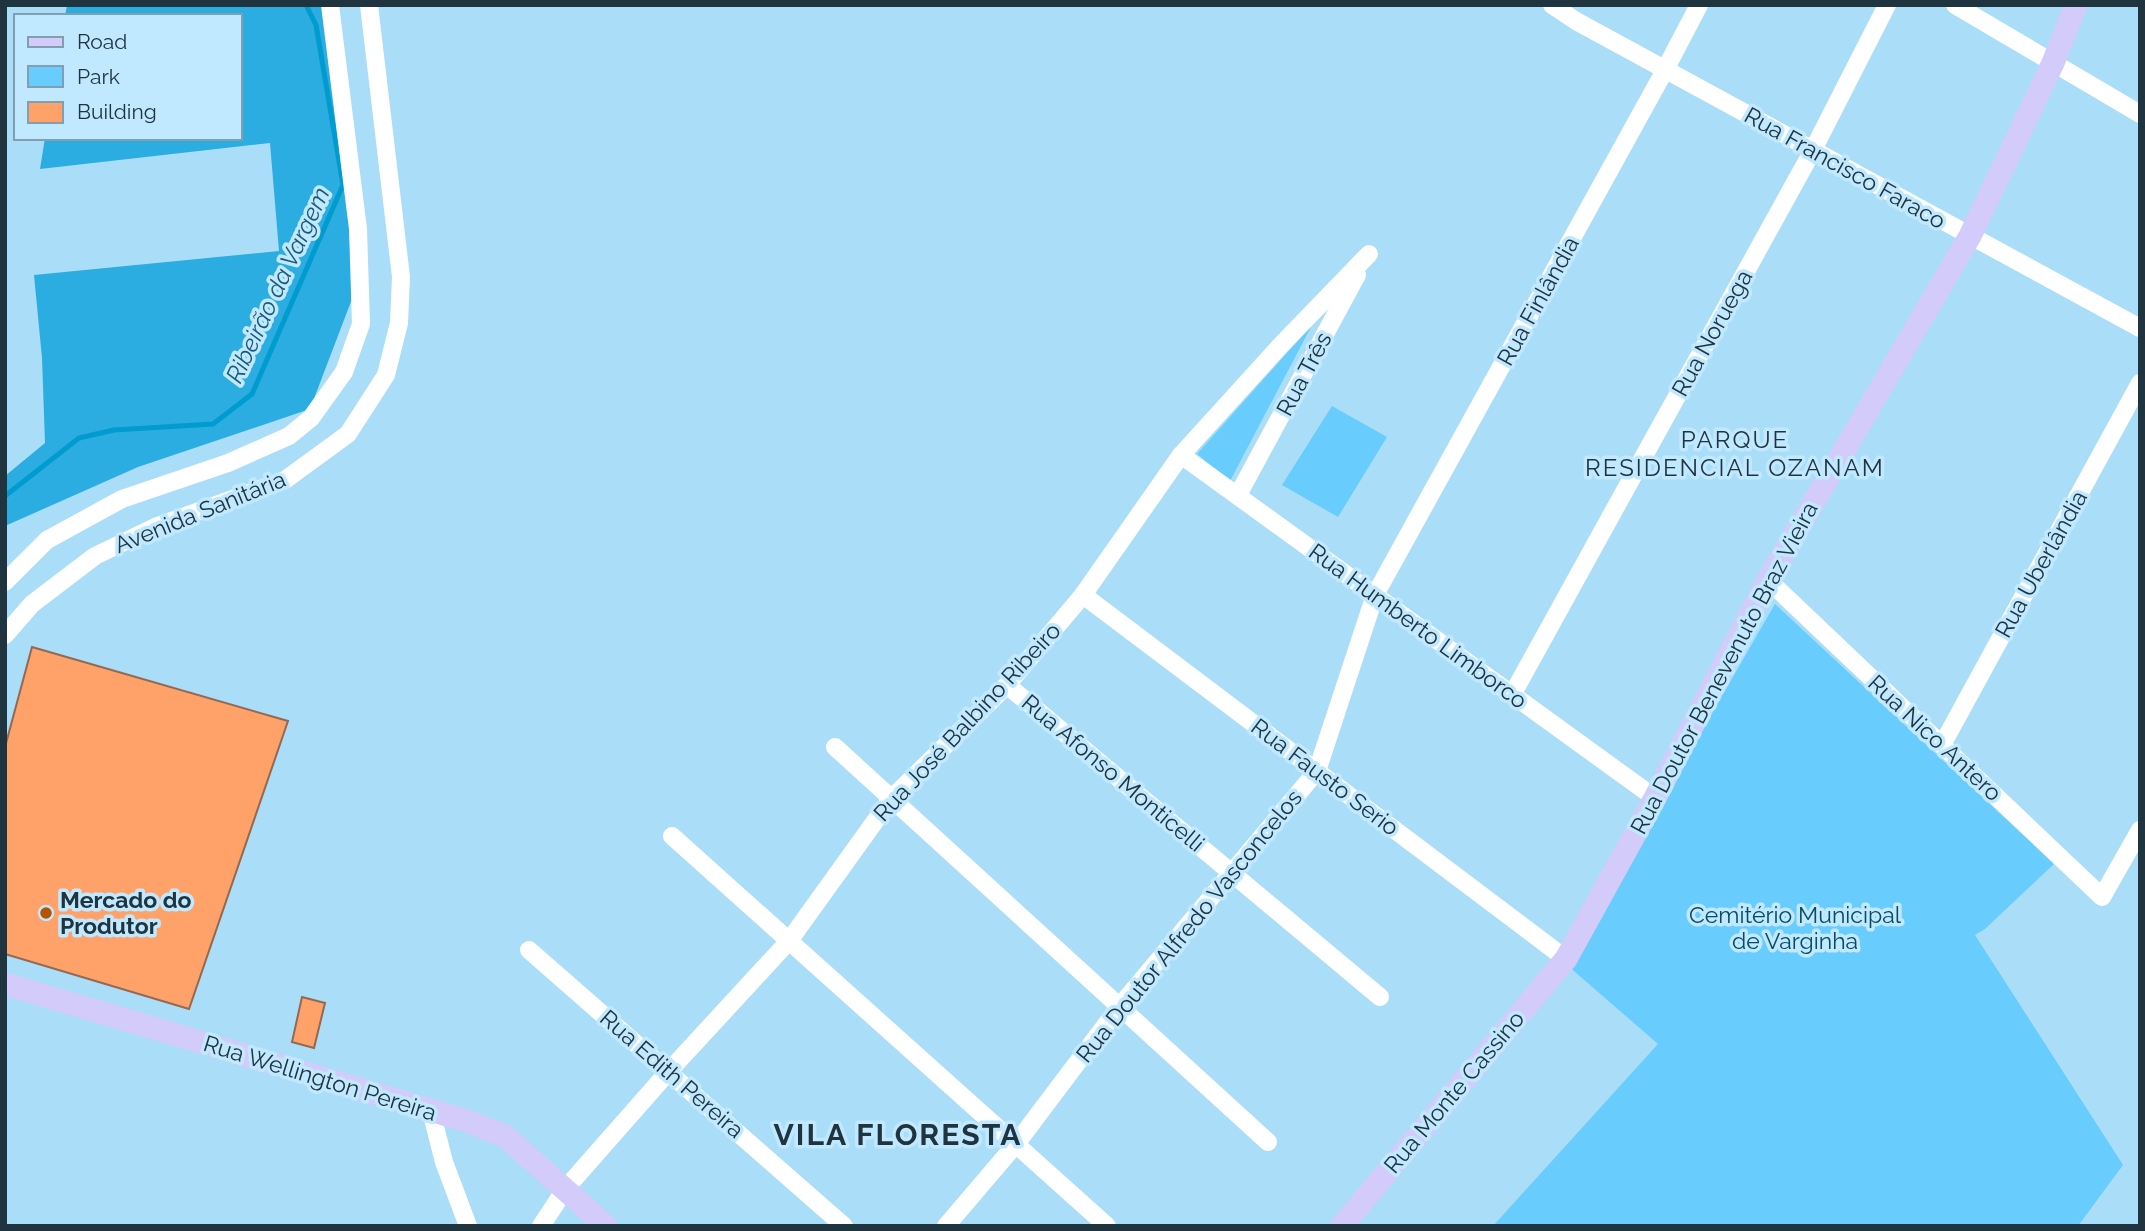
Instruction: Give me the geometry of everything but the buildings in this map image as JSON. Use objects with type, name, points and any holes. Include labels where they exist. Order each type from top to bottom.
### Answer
[{"type":"main road","name":"Rua Doutor Benevenuto Braz Vieira","points":[[1566,959],[1655,798],[1768,580],[1970,236],[2053,63],[2076,5]]},
{"type":"main road","name":"Rua Monte Cassino","points":[[1351,1223],[1566,959]]},
{"type":"main road","name":"Rua Wellington Pereira","points":[[5,984],[467,1121],[505,1136],[606,1226]]},
{"type":"street","name":"Avenida Sanitária","points":[[5,582],[47,540],[122,499],[228,463],[289,436],[311,418],[344,372],[361,324],[358,229],[330,5]]},
{"type":"street","name":"Avenida Sanitária","points":[[5,635],[32,604],[95,556],[155,527],[285,480],[348,434],[386,375],[399,323],[401,277],[369,5]]},
{"type":"street","name":"Rua Francisco Faraco","points":[[1552,5],[1665,70],[2140,328]]},
{"type":"street","name":"Rua Finlândia","points":[[1376,596],[1699,5]]},
{"type":"street","name":"Rua Noruega","points":[[1512,695],[1813,150],[1887,5]]},
{"type":"street","points":[[1955,5],[2140,114]]},
{"type":"street","name":"Rua José Balbino Ribeiro","points":[[541,1226],[565,1188],[789,941],[891,799],[1007,685],[1083,596],[1181,455],[1280,346],[1369,254]]},
{"type":"street","name":"Rua Três","points":[[1238,495],[1369,254]]},
{"type":"street","name":"Rua Uberlândia","points":[[1942,745],[2140,383]]},
{"type":"street","name":"Rua Humberto Limborco","points":[[1181,455],[1655,798]]},
{"type":"street","name":"Rua Nico Antero","points":[[1768,580],[2102,897],[2140,830]]},
{"type":"street","name":"Rua Fausto Serio","points":[[1083,596],[1566,959]]},
{"type":"street","name":"Rua Doutor Alfredo Vasconcelos","points":[[946,1226],[1016,1144],[1119,1006],[1317,771],[1376,596]]},
{"type":"street","name":"Rua Afonso Monticelli","points":[[1007,685],[1380,997]]},
{"type":"street","points":[[835,747],[1268,1142]]},
{"type":"street","points":[[672,836],[1107,1226]]},
{"type":"street","name":"Rua Edith Pereira","points":[[530,950],[845,1226]]},
{"type":"street","points":[[431,1111],[444,1162],[468,1226]]},
{"type":"green space","points":[[1312,325],[1230,481],[1197,454]]},
{"type":"green space","points":[[1332,406],[1387,437],[1338,517],[1282,485]]},
{"type":"green space","name":"Cemitério Municipal de Varginha","points":[[1775,604],[2054,864],[1985,929],[1975,935],[2123,1165],[2078,1226],[1493,1226],[1658,1044],[1567,965]]},
{"type":"shaded area","points":[[67,5],[337,5],[365,265],[310,409],[138,467],[5,526],[5,476],[45,443],[42,358],[34,275],[279,251],[270,143],[40,169],[45,140],[242,140],[242,14],[65,14]]},
{"type":"waterway","name":"Ribeirão da Vargem","points":[[5,496],[79,438],[114,430],[213,424],[252,394],[343,185],[316,25],[306,5]]},
{"type":"place","name":"Mercado do Produtor","points":[[46,913]]},
{"type":"district","name":"PARQUE RESIDENCIAL OZANAM","points":[[1735,454]]},
{"type":"district","name":"VILA FLORESTA","points":[[898,1135]]}]
